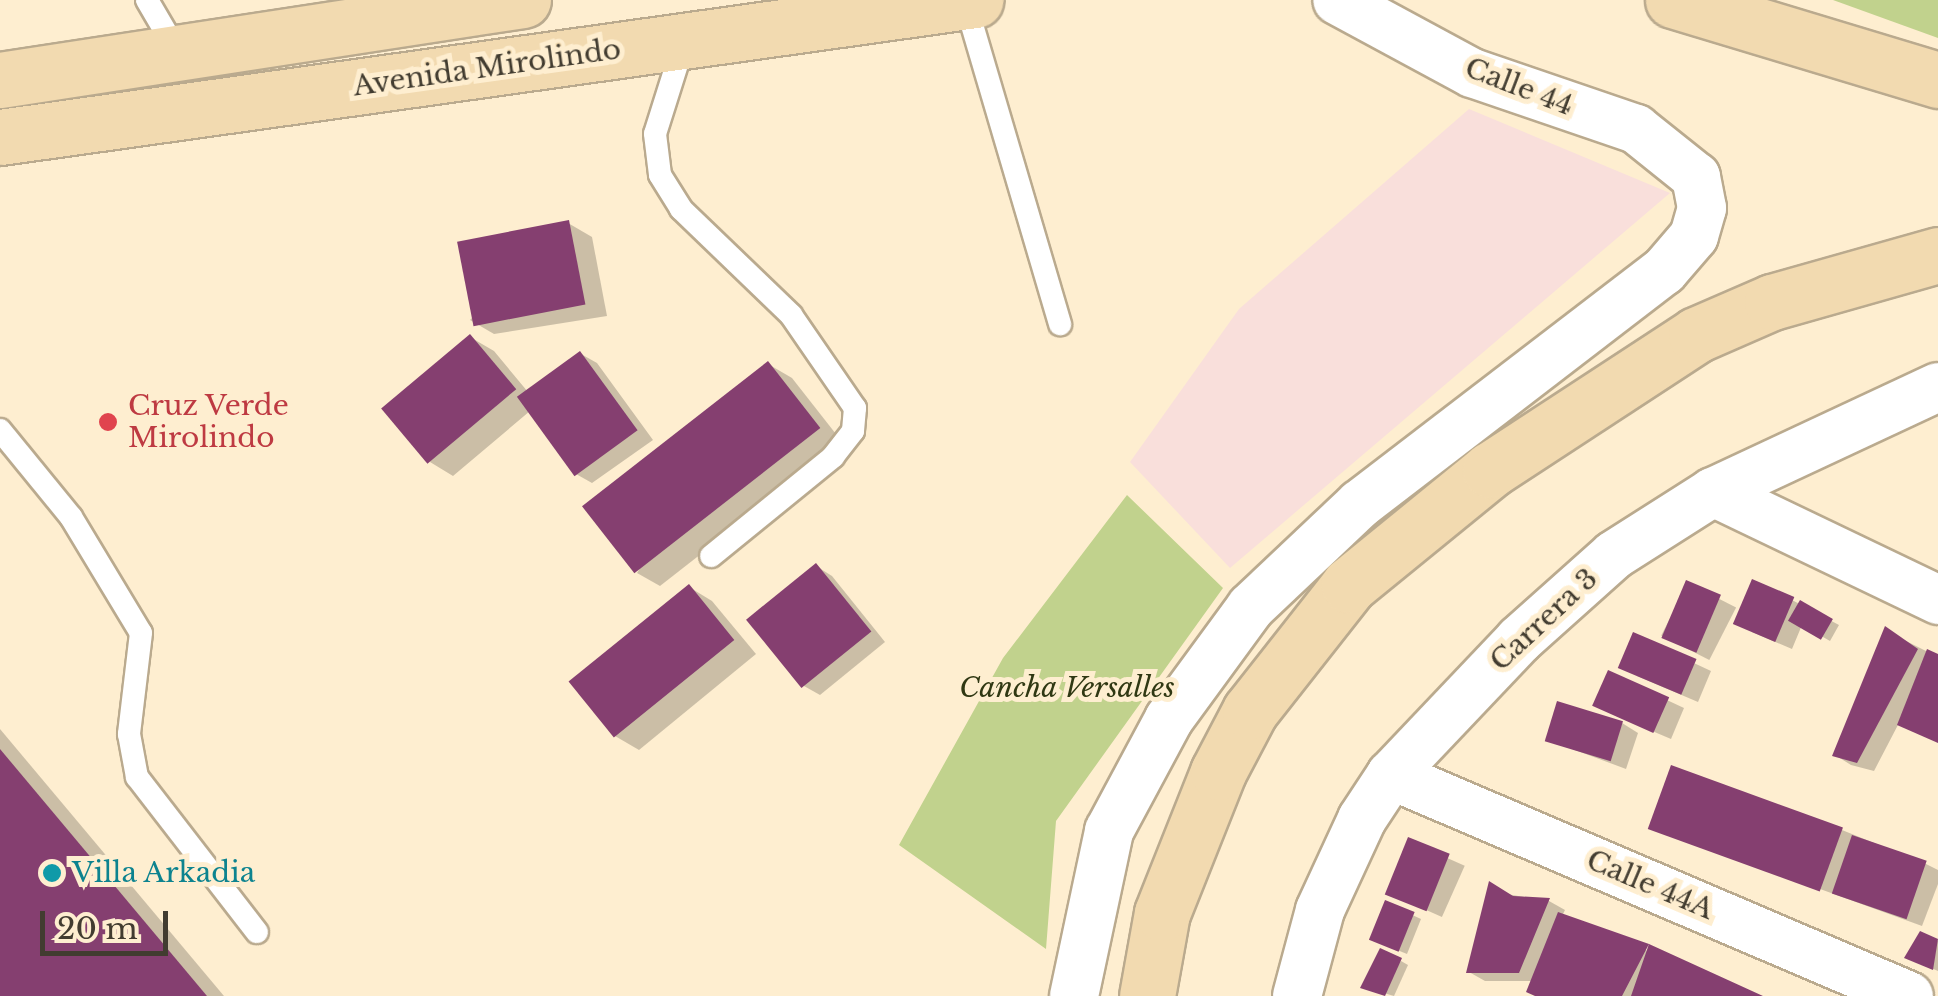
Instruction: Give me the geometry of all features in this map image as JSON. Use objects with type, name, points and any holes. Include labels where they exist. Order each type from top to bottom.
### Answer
[{"type":"main road","points":[[0,80],[523,0]]},
{"type":"main road","name":"Avenida Mirolindo","points":[[0,137],[975,0]]},
{"type":"main road","points":[[1673,0],[1938,80]]},
{"type":"main road","points":[[0,57],[87,49],[120,62]]},
{"type":"main road","points":[[1147,996],[1167,896],[1218,772],[1250,711],[1350,584],[1490,470],[1696,335],[1772,302],[1938,256]]},
{"type":"street","name":"Calle 44","points":[[1074,996],[1110,831],[1168,719],[1252,607],[1360,504],[1664,272],[1694,236],[1702,208],[1696,177],[1636,129],[1472,73],[1337,0]]},
{"type":"street","name":"Carrera 3","points":[[1297,996],[1320,910],[1362,819],[1392,774],[1519,640],[1614,555],[1713,492],[1938,388]]},
{"type":"street","points":[[1713,492],[1938,600]]},
{"type":"street","name":"Calle 44A","points":[[1392,774],[1910,996]]},
{"type":"lane","points":[[147,0],[178,53]]},
{"type":"lane","points":[[965,1],[1060,324]]},
{"type":"lane","points":[[684,42],[654,134],[660,175],[681,209],[791,315],[855,408],[853,431],[833,457],[711,556]]},
{"type":"lane","points":[[0,430],[71,516],[141,633],[129,734],[137,778],[257,932]]},
{"type":"shaded area","points":[[1469,109],[1670,193],[1230,568],[1130,462],[1239,309]]},
{"type":"green space","points":[[1833,0],[1938,0],[1938,38]]},
{"type":"green space","name":"Cancha Versalles","points":[[1127,495],[1223,588],[1056,821],[1046,949],[899,845],[1003,658]]},
{"type":"building","points":[[569,220],[585,304],[474,326],[457,242]]},
{"type":"building","points":[[470,334],[516,389],[427,464],[381,409]]},
{"type":"building","points":[[580,351],[638,430],[574,476],[517,397]]},
{"type":"building","points":[[768,361],[820,428],[634,573],[582,506]]},
{"type":"building","points":[[816,563],[871,631],[801,688],[746,620]]},
{"type":"building","points":[[1752,579],[1794,597],[1775,642],[1733,624]]},
{"type":"building","points":[[1686,580],[1721,595],[1696,653],[1661,638]]},
{"type":"building","points":[[689,584],[734,640],[614,737],[569,682]]},
{"type":"building","points":[[1800,600],[1833,619],[1821,640],[1788,621]]},
{"type":"building","points":[[1885,626],[1918,649],[1857,763],[1832,756]]},
{"type":"building","points":[[1633,632],[1697,659],[1681,695],[1618,668]]},
{"type":"building","points":[[1927,649],[1938,654],[1938,743],[1897,725]]},
{"type":"building","points":[[1608,670],[1669,697],[1653,733],[1592,706]]},
{"type":"building","points":[[1557,701],[1623,721],[1611,761],[1545,741]]},
{"type":"building","name":"Villa Arkadia","points":[[0,749],[207,996],[0,996]]},
{"type":"building","points":[[1671,765],[1843,828],[1820,891],[1648,829]]},
{"type":"building","points":[[1852,835],[1927,861],[1907,919],[1832,894]]},
{"type":"building","points":[[1408,837],[1450,854],[1426,911],[1385,894]]},
{"type":"building","points":[[1489,881],[1513,896],[1550,898],[1519,973],[1466,973]]},
{"type":"building","points":[[1385,900],[1415,912],[1399,952],[1369,940]]},
{"type":"building","points":[[1558,912],[1649,944],[1622,996],[1535,996],[1526,992]]},
{"type":"building","points":[[1920,931],[1938,939],[1933,970],[1904,958]]},
{"type":"building","points":[[1649,944],[1763,996],[1631,996]]},
{"type":"building","points":[[1380,948],[1402,958],[1385,996],[1360,988]]},
{"type":"place","name":"Cruz Verde Mirolindo","points":[[108,422]]},
{"type":"place","name":"Villa Arkadia","points":[[52,873]]}]
